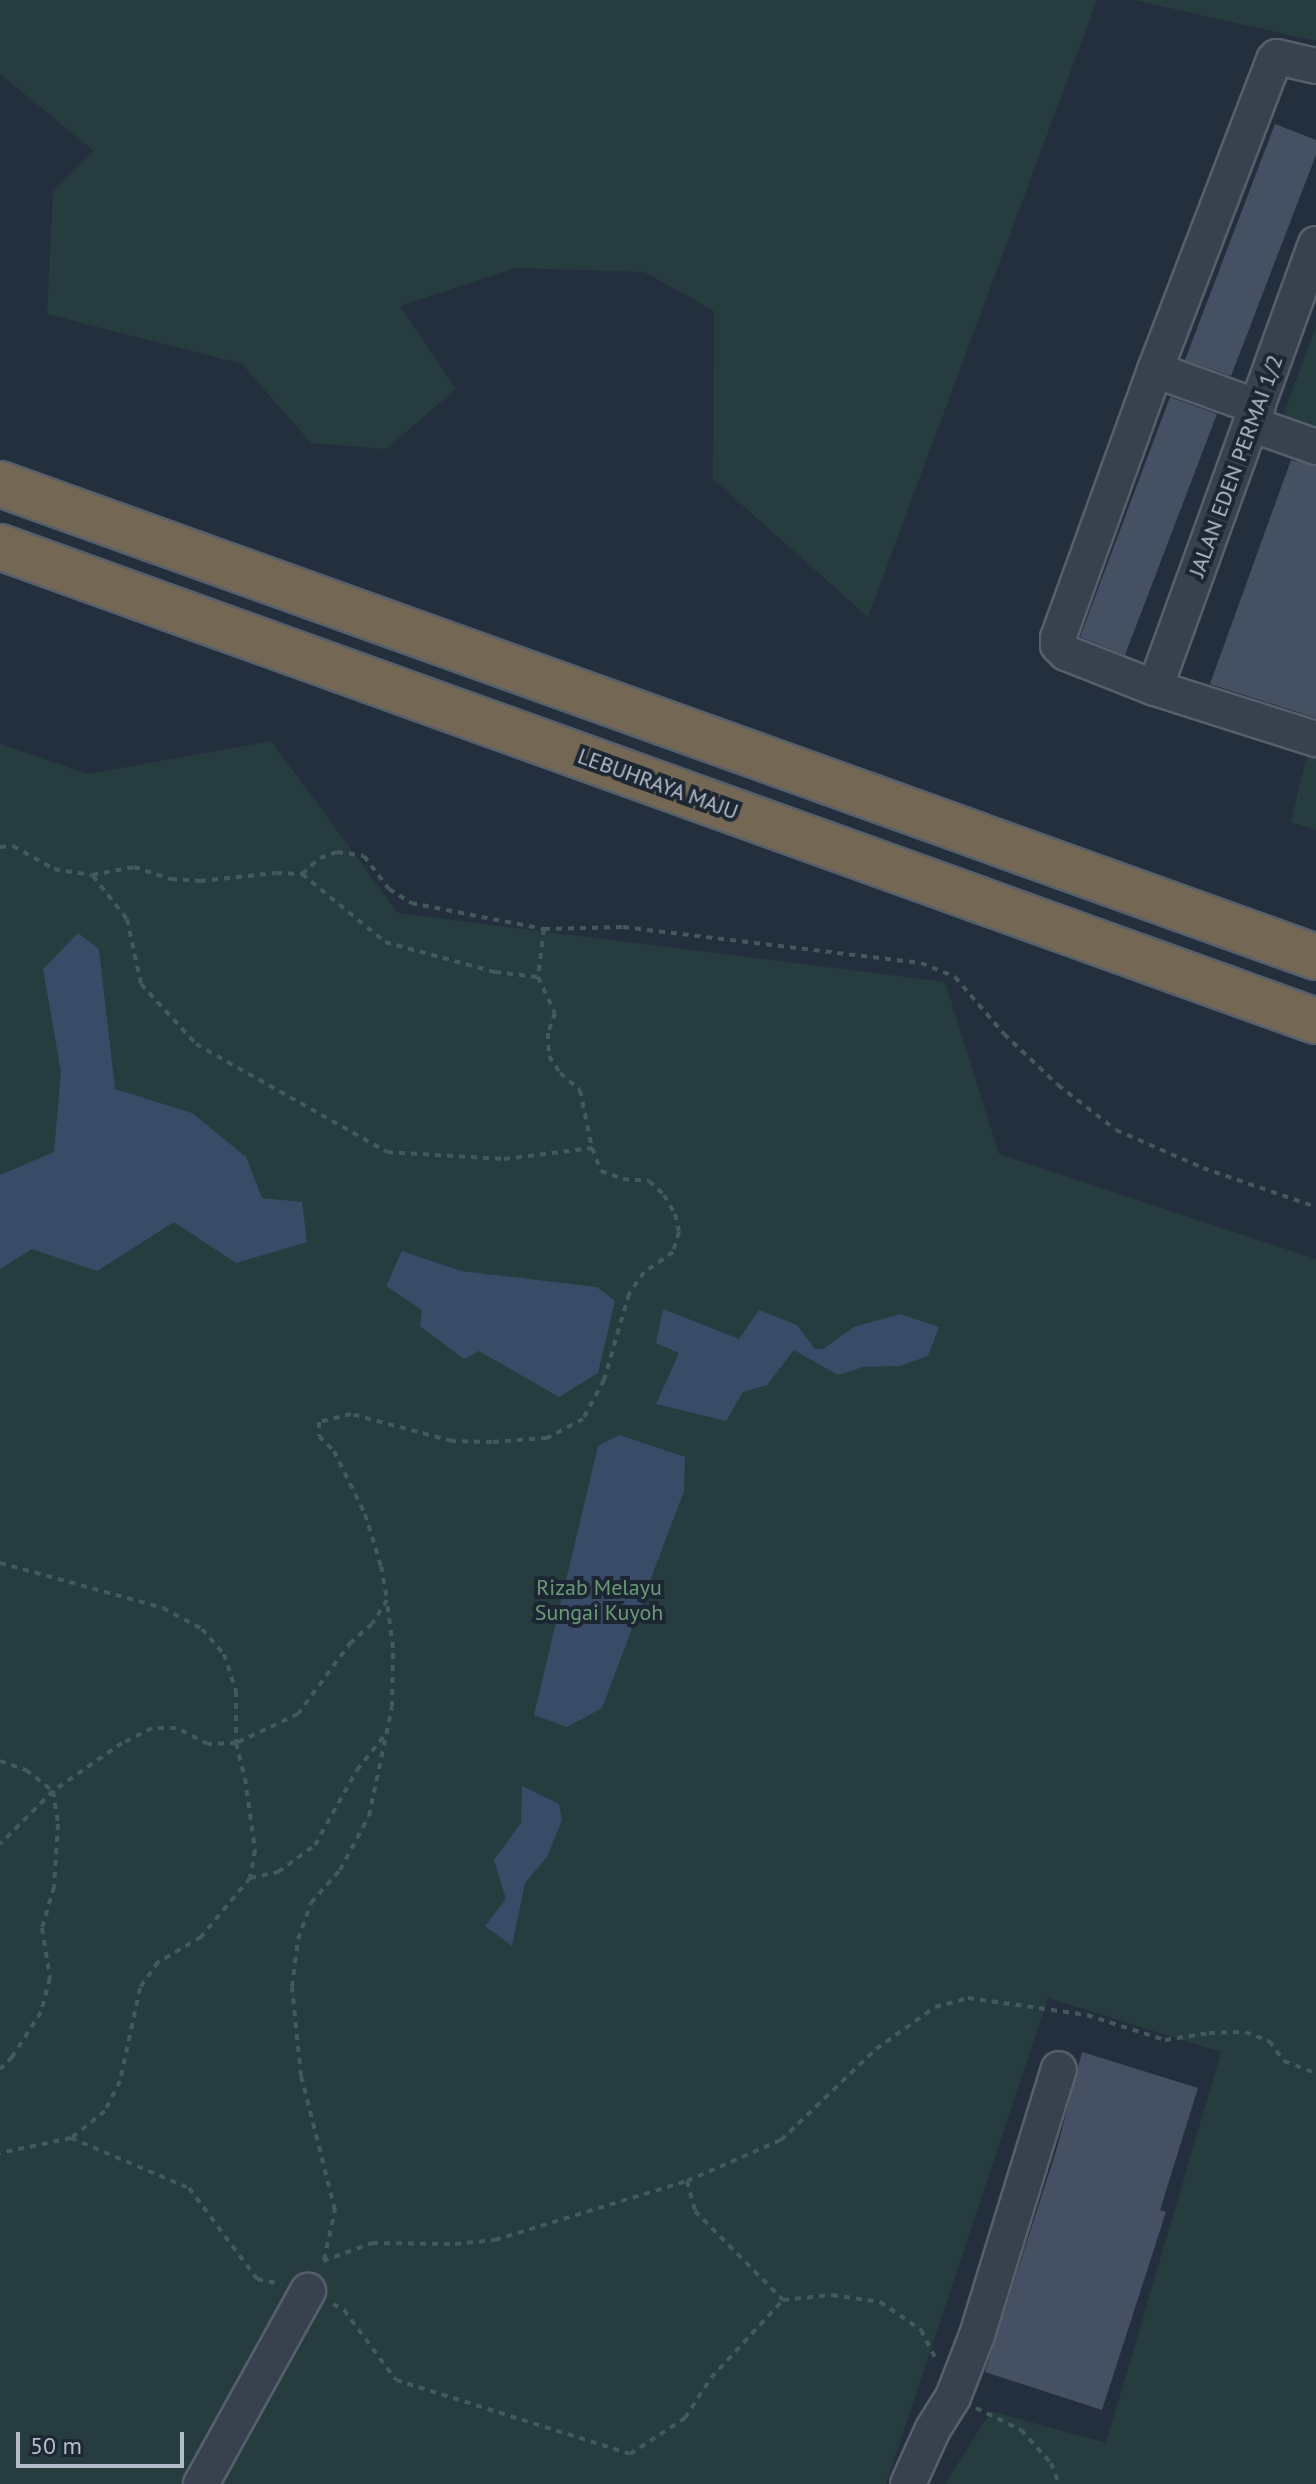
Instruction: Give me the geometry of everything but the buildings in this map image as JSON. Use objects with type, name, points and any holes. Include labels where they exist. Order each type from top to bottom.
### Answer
[{"type":"highway","points":[[0,469],[114,525]]},
{"type":"highway","points":[[0,484],[1316,957]]},
{"type":"highway","name":"LEBUHRAYA MAJU","points":[[0,547],[1316,1021]]},
{"type":"street","points":[[1316,66],[1277,57],[1155,370],[1058,638],[1058,645],[1066,653],[1155,688],[1316,739]]},
{"type":"street","name":"JALAN EDEN PERMAI 1/2","points":[[1155,688],[1316,244]]},
{"type":"street","points":[[1155,370],[1316,447]]},
{"type":"street","points":[[908,2484],[933,2429],[953,2397],[977,2335],[1059,2069]]},
{"type":"street","points":[[201,2484],[308,2291]]},
{"type":"path","points":[[0,847],[13,846],[54,869],[92,875],[134,867],[171,879],[200,881],[276,873],[302,874],[385,942],[495,972],[538,977]]},
{"type":"path","points":[[302,874],[320,858],[337,852],[364,856],[389,889],[411,903],[544,929],[623,927],[921,963],[955,977],[1004,1034],[1058,1085],[1116,1130],[1203,1168],[1316,1207]]},
{"type":"path","points":[[92,875],[127,919],[141,984],[196,1044],[376,1146],[387,1152],[504,1159],[592,1148]]},
{"type":"path","points":[[308,2291],[323,2261],[335,2210],[301,2076],[292,1987],[298,1939],[311,1903],[340,1870],[369,1816],[389,1729],[393,1648],[381,1566],[365,1514],[334,1451],[319,1436],[319,1422],[351,1414],[452,1441],[492,1442],[547,1438],[583,1419],[604,1380],[629,1294],[644,1272],[673,1252],[679,1232],[675,1214],[664,1195],[649,1181],[623,1179],[601,1171],[592,1148],[580,1090],[560,1073],[549,1056],[548,1033],[555,1013],[538,977],[544,929]]},
{"type":"path","points":[[0,1563],[163,1608],[202,1629],[224,1654],[236,1691],[236,1743],[245,1778],[255,1850],[250,1878],[201,1937],[158,1962],[140,1988],[120,2081],[105,2111],[71,2138],[0,2153]]},
{"type":"path","points":[[0,1844],[53,1791],[122,1743],[152,1728],[176,1728],[208,1744],[236,1743],[298,1714],[351,1642],[372,1624],[387,1600]]},
{"type":"path","points":[[250,1878],[278,1872],[315,1845],[357,1770],[389,1729]]},
{"type":"path","points":[[0,1761],[26,1770],[53,1791],[58,1824],[54,1887],[42,1928],[50,1978],[41,2012],[12,2057],[0,2069]]},
{"type":"path","points":[[323,2261],[372,2243],[455,2244],[495,2240],[687,2181],[781,2140],[876,2049],[935,2007],[968,1998],[1087,2015],[1165,2040],[1209,2033],[1245,2032],[1269,2041],[1284,2061],[1316,2073]]},
{"type":"path","points":[[71,2138],[189,2188],[257,2279],[308,2291],[344,2310],[396,2380],[630,2454],[685,2418],[711,2378],[783,2300],[832,2295],[880,2302],[921,2330],[953,2397],[1021,2430],[1051,2463],[1059,2484]]},
{"type":"path","points":[[687,2181],[695,2211],[783,2300]]},
{"type":"green space","points":[[0,0],[1097,0],[868,617],[713,479],[714,311],[644,272],[515,268],[400,306],[456,389],[386,449],[311,443],[242,364],[47,314],[53,192],[94,151],[0,74]]},
{"type":"green space","points":[[1134,0],[1316,0],[1316,41],[1271,31]]},
{"type":"green space","points":[[1316,326],[1316,434],[1281,421]]},
{"type":"green space","name":"Rizab Melayu Sungai Kuyoh","points":[[271,741],[398,913],[945,982],[999,1154],[1316,1259],[1316,2484],[945,2484],[991,2411],[1106,2443],[1221,2052],[1048,1998],[886,2484],[0,2484],[0,744],[88,774]]},
{"type":"green space","points":[[1308,750],[1316,753],[1316,830],[1291,822]]},
{"type":"water","points":[[78,933],[99,949],[115,1089],[192,1113],[246,1157],[262,1198],[302,1202],[307,1242],[236,1263],[174,1222],[97,1271],[32,1249],[0,1269],[0,1175],[54,1152],[61,1072],[43,969]]},
{"type":"water","points":[[402,1251],[461,1271],[597,1287],[615,1301],[598,1373],[559,1397],[479,1351],[464,1359],[420,1326],[422,1310],[386,1286]]},
{"type":"water","points":[[663,1309],[739,1339],[759,1310],[797,1325],[815,1349],[823,1349],[854,1327],[900,1314],[939,1327],[928,1356],[900,1366],[863,1367],[838,1375],[794,1350],[767,1385],[743,1392],[726,1421],[656,1404],[679,1353],[656,1343]]},
{"type":"water","points":[[619,1435],[685,1457],[684,1491],[602,1708],[567,1727],[534,1715],[598,1446]]},
{"type":"water","points":[[522,1786],[559,1804],[562,1820],[547,1857],[525,1883],[512,1946],[485,1926],[506,1899],[494,1860],[521,1823]]}]
